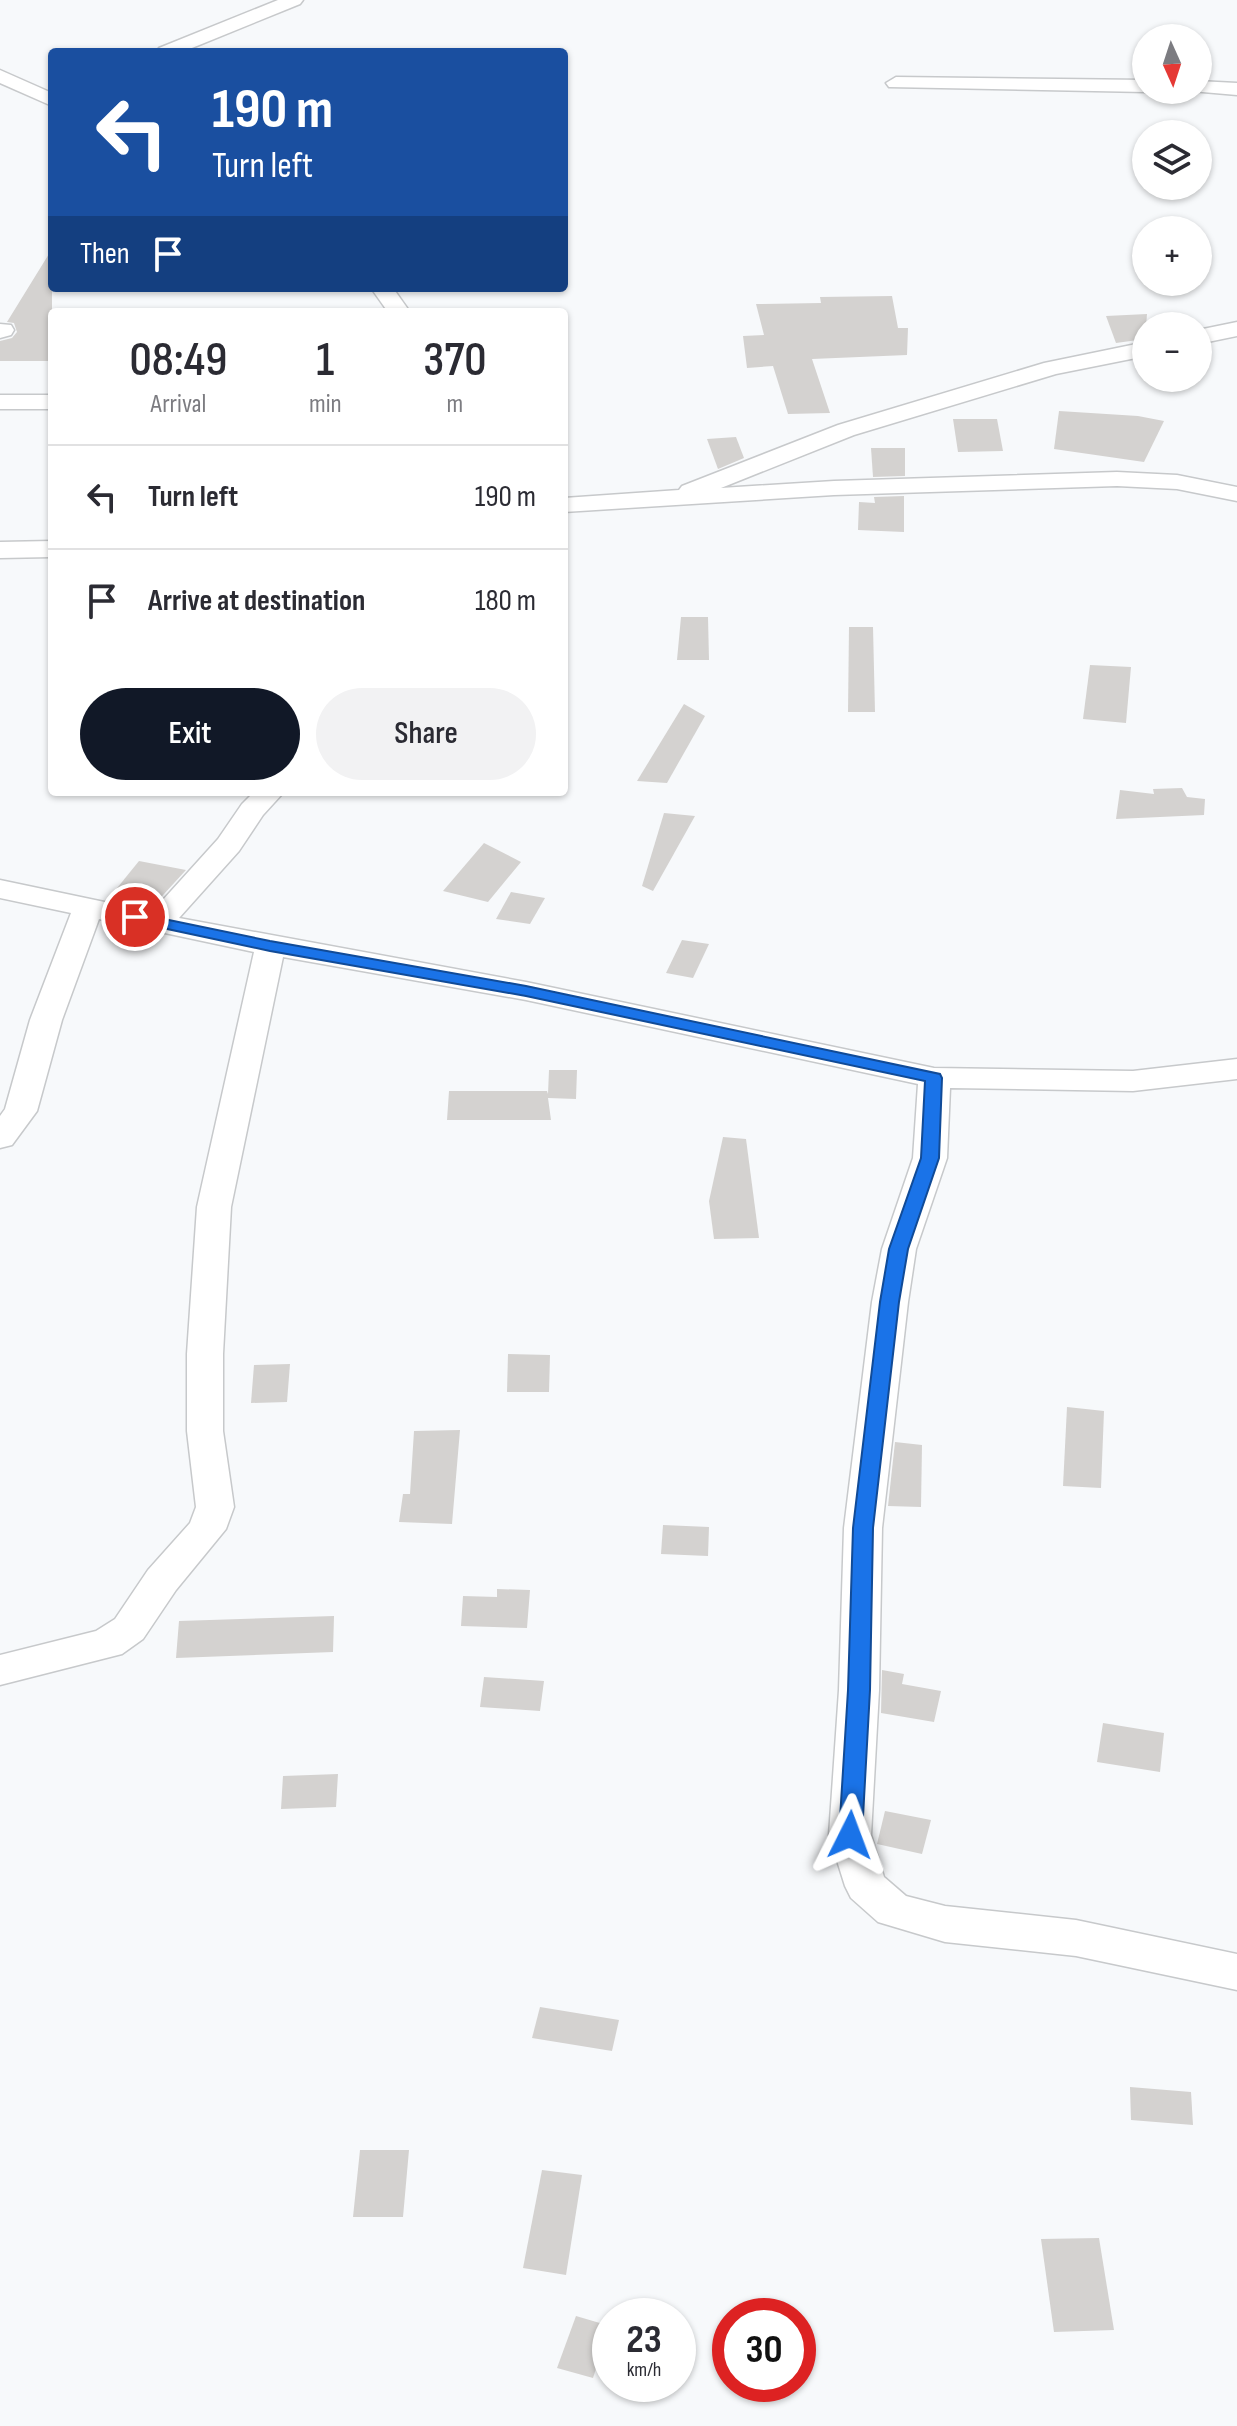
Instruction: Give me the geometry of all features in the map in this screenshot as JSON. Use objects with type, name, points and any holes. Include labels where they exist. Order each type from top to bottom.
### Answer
[{"type":"street","points":[[176,48],[294,0]]},
{"type":"street","points":[[0,76],[48,95]]},
{"type":"street","points":[[896,83],[1132,86]]},
{"type":"street","points":[[1212,88],[1237,89]]},
{"type":"street","points":[[1212,334],[1237,329]]},
{"type":"street","points":[[668,499],[846,430],[1052,368],[1132,352]]},
{"type":"street","points":[[0,402],[48,402]]},
{"type":"street","points":[[568,503],[847,487],[1117,479],[1177,482],[1237,494]]},
{"type":"street","points":[[0,550],[48,549]]},
{"type":"street","points":[[159,922],[229,845],[252,810],[266,796]]},
{"type":"street","points":[[0,889],[270,946],[526,991],[934,1078],[1133,1081],[1237,1069]]},
{"type":"street","points":[[0,1138],[21,1111],[46,1020],[88,907]]},
{"type":"street","points":[[0,1670],[78,1652],[108,1643],[119,1636],[141,1615],[162,1580],[207,1529],[215,1507],[205,1431],[205,1354],[214,1207],[270,946]]},
{"type":"street","points":[[934,1078],[930,1158],[899,1249],[890,1302],[863,1528],[859,1690],[850,1835],[866,1886],[893,1910],[945,1924],[1076,1938],[1237,1972]]},
{"type":"building","points":[[48,255],[48,292],[52,292],[52,308],[48,308],[48,361],[0,361],[0,341],[12,338],[17,332],[14,323],[7,322]]},
{"type":"building","points":[[892,296],[898,328],[908,328],[907,355],[812,359],[830,413],[788,414],[773,366],[747,368],[743,336],[764,335],[756,304],[821,303],[820,297]]},
{"type":"building","points":[[1132,315],[1132,341],[1116,343],[1106,316]]},
{"type":"building","points":[[1059,411],[1138,416],[1164,421],[1144,462],[1054,449]]},
{"type":"building","points":[[953,419],[997,419],[1003,451],[958,452]]},
{"type":"building","points":[[736,437],[744,458],[718,469],[707,439]]},
{"type":"building","points":[[871,448],[905,448],[905,476],[873,477]]},
{"type":"building","points":[[904,496],[904,532],[858,530],[859,502],[875,503],[874,497]]},
{"type":"building","points":[[681,617],[708,617],[709,660],[677,660]]},
{"type":"building","points":[[849,627],[873,627],[875,712],[848,712]]},
{"type":"building","points":[[1090,665],[1131,667],[1126,723],[1083,719]]},
{"type":"building","points":[[684,704],[705,716],[667,783],[637,781]]},
{"type":"building","points":[[1182,788],[1187,797],[1205,799],[1204,815],[1116,819],[1120,790],[1154,794],[1153,789]]},
{"type":"building","points":[[664,813],[695,816],[653,891],[642,886]]},
{"type":"building","points":[[484,843],[521,862],[488,902],[443,891]]},
{"type":"building","points":[[139,861],[186,870],[153,906],[109,898]]},
{"type":"building","points":[[511,892],[545,898],[530,924],[496,919]]},
{"type":"building","points":[[682,940],[709,944],[693,978],[666,973]]},
{"type":"building","points":[[549,1070],[577,1070],[576,1099],[548,1098],[551,1120],[447,1120],[449,1091],[547,1091],[548,1094]]},
{"type":"building","points":[[723,1137],[746,1139],[759,1238],[714,1239],[709,1201]]},
{"type":"building","points":[[508,1354],[550,1355],[549,1392],[507,1392]]},
{"type":"building","points":[[290,1364],[287,1402],[251,1403],[254,1365]]},
{"type":"building","points":[[1067,1407],[1104,1411],[1101,1488],[1063,1486]]},
{"type":"building","points":[[460,1430],[452,1524],[399,1522],[403,1494],[410,1494],[414,1431]]},
{"type":"building","points":[[895,1442],[922,1445],[921,1507],[888,1506]]},
{"type":"building","points":[[663,1525],[709,1527],[708,1556],[661,1554]]},
{"type":"building","points":[[497,1589],[530,1590],[527,1628],[461,1626],[463,1596],[497,1597]]},
{"type":"building","points":[[334,1616],[333,1652],[176,1658],[179,1621]]},
{"type":"building","points":[[882,1670],[904,1674],[902,1684],[941,1691],[934,1722],[881,1713]]},
{"type":"building","points":[[484,1677],[544,1681],[540,1711],[480,1707]]},
{"type":"building","points":[[1103,1723],[1164,1733],[1160,1772],[1097,1762]]},
{"type":"building","points":[[338,1774],[336,1807],[281,1809],[283,1776]]},
{"type":"building","points":[[885,1811],[931,1820],[922,1854],[877,1844]]},
{"type":"building","points":[[540,2007],[619,2020],[612,2051],[532,2038]]},
{"type":"building","points":[[1130,2087],[1191,2092],[1193,2125],[1131,2120]]},
{"type":"building","points":[[360,2150],[409,2150],[403,2217],[353,2217]]},
{"type":"building","points":[[542,2170],[582,2175],[566,2275],[523,2268]]},
{"type":"building","points":[[1099,2238],[1114,2330],[1054,2332],[1041,2239]]},
{"type":"building","points":[[576,2316],[592,2321],[592,2378],[557,2368]]},
{"type":"route","points":[[135,917],[270,946],[526,991],[934,1078],[930,1158],[899,1249],[882,1352],[863,1528],[859,1690],[850,1835]]}]
